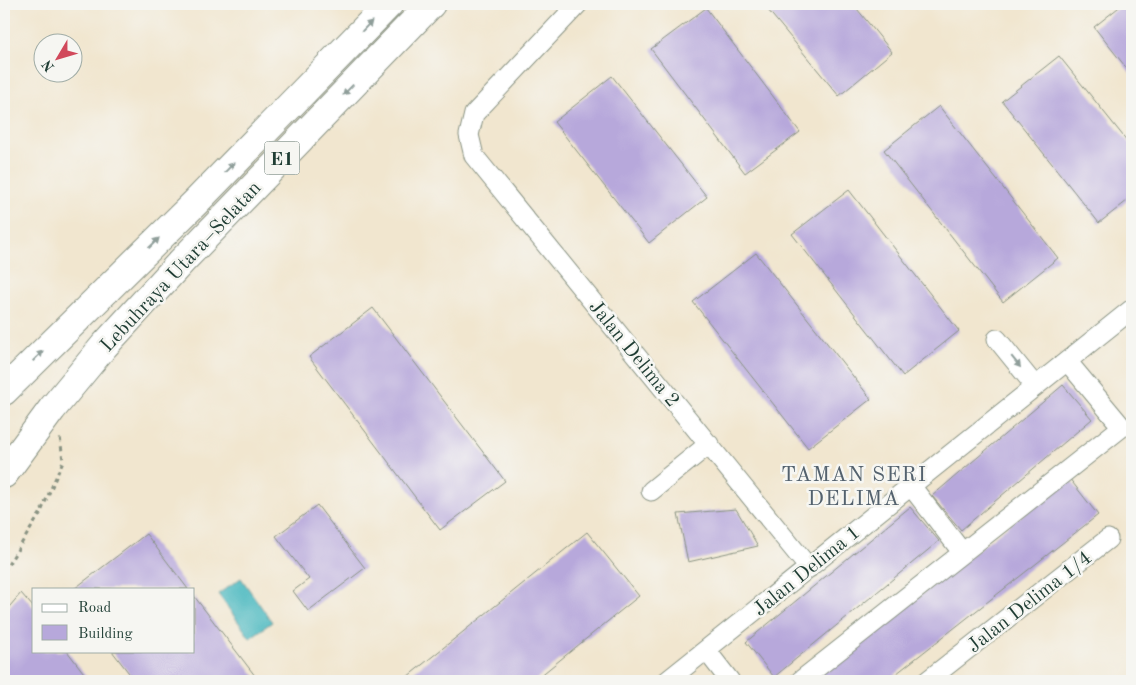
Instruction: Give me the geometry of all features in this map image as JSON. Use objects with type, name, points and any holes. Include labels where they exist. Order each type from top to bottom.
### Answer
[{"type":"highway","name":"Lebuhraya Utara–Selatan","points":[[4,391],[195,203],[389,4]]},
{"type":"highway","name":"Lebuhraya Utara–Selatan","points":[[4,474],[52,409],[104,346],[182,261],[431,4]]},
{"type":"highway","points":[[4,461],[52,409]]},
{"type":"street","name":"Jalan Delima 2","points":[[578,4],[474,114],[469,135],[474,156],[809,568]]},
{"type":"street","name":"Jalan Delima 1","points":[[668,681],[1132,309]]},
{"type":"street","points":[[997,339],[1035,386]]},
{"type":"street","points":[[800,681],[1122,427],[1067,361]]},
{"type":"street","points":[[651,492],[709,444]]},
{"type":"street","points":[[911,486],[962,552]]},
{"type":"street","name":"Jalan Delima 1/4","points":[[927,681],[1108,539]]},
{"type":"street","points":[[706,650],[730,681]]},
{"type":"path","points":[[4,571],[40,514],[63,461],[60,434],[52,409]]},
{"type":"water","points":[[241,578],[272,622],[250,638],[218,594]]},
{"type":"building","points":[[763,4],[853,4],[892,52],[839,96]]},
{"type":"building","points":[[1123,4],[1132,4],[1132,75],[1094,27]]},
{"type":"building","points":[[706,8],[800,132],[745,173],[651,49]]},
{"type":"building","points":[[1059,56],[1132,147],[1132,197],[1099,223],[1002,101]]},
{"type":"building","points":[[612,76],[707,197],[649,243],[554,122]]},
{"type":"building","points":[[939,106],[1058,258],[1003,302],[884,150]]},
{"type":"building","points":[[849,190],[959,331],[903,376],[792,234]]},
{"type":"building","points":[[756,253],[871,399],[808,448],[693,302]]},
{"type":"building","points":[[373,308],[505,481],[440,530],[309,357]]},
{"type":"building","points":[[1063,385],[1092,419],[961,530],[932,496]]},
{"type":"building","points":[[1069,478],[1098,515],[887,681],[811,681]]},
{"type":"building","points":[[317,505],[365,568],[308,611],[293,591],[309,579],[276,536]]},
{"type":"building","points":[[910,507],[939,541],[774,677],[746,642]]},
{"type":"building","points":[[736,509],[758,546],[688,562],[678,514]]},
{"type":"building","points":[[587,532],[639,596],[534,681],[402,681]]},
{"type":"building","points":[[146,534],[187,588],[75,588]]},
{"type":"building","points":[[21,593],[32,606],[32,652],[68,652],[90,681],[4,681],[4,613]]},
{"type":"building","points":[[195,597],[259,681],[135,681],[113,652],[195,652]]},
{"type":"district","name":"TAMAN SERI DELIMA","points":[[854,486]]}]
